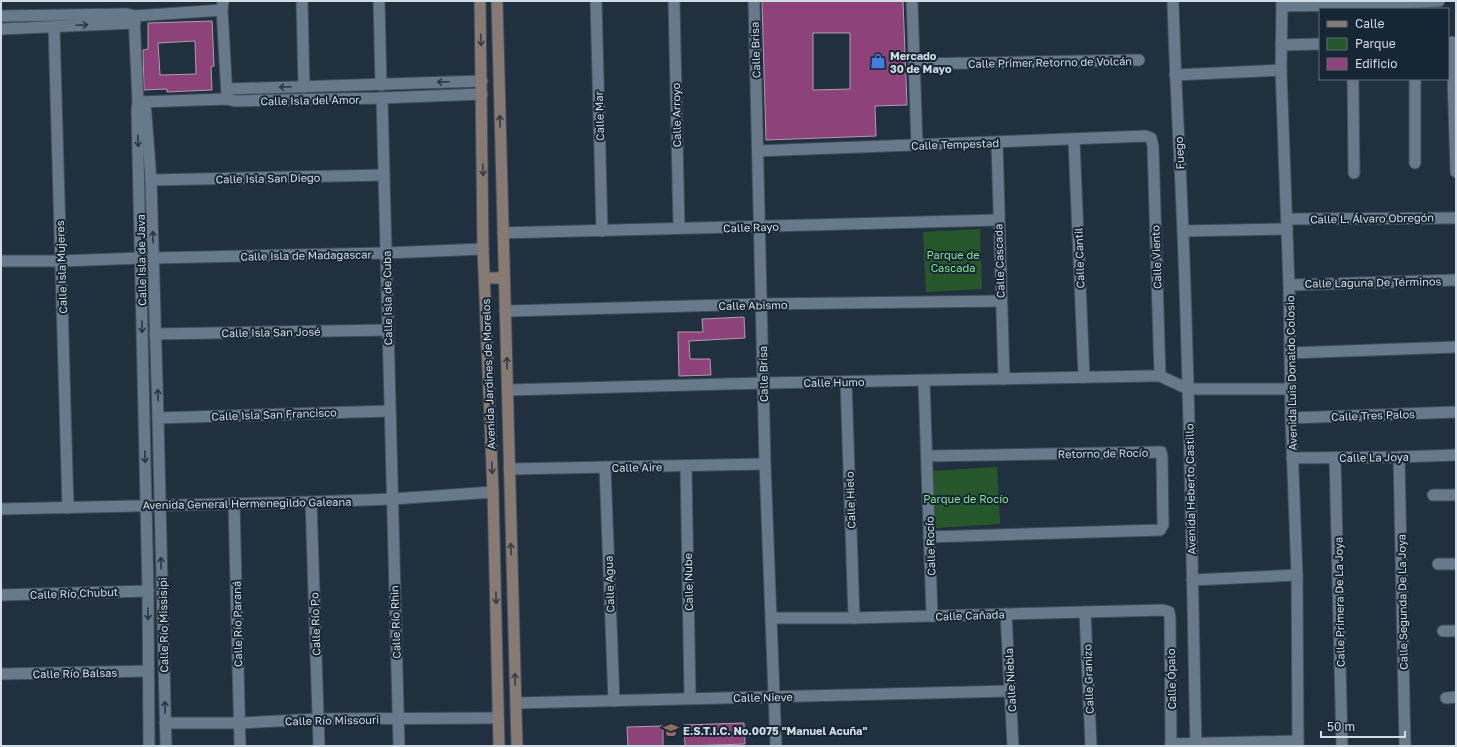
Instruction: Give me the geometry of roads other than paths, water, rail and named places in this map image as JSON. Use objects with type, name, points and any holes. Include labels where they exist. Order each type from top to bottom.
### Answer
[{"type":"main road","name":"Avenida Jardines de Morelos","points":[[480,1],[484,249],[493,492],[499,746]]},
{"type":"main road","name":"Avenida Jardines de Morelos","points":[[497,1],[517,746]]},
{"type":"main road","points":[[485,278],[504,278]]},
{"type":"main road","points":[[490,428],[508,428]]},
{"type":"street","points":[[302,1],[304,87]]},
{"type":"street","points":[[379,1],[381,85]]},
{"type":"street","name":"Calle Mar","points":[[596,1],[602,231]]},
{"type":"street","name":"Calle Arroyo","points":[[674,1],[679,228]]},
{"type":"street","name":"Calle Brisa","points":[[754,1],[765,464],[776,746]]},
{"type":"street","points":[[912,1],[917,145]]},
{"type":"street","name":"Fuego","points":[[1173,1],[1175,75],[1183,231]]},
{"type":"street","points":[[1282,3],[1353,7],[1439,1]]},
{"type":"street","name":"Avenida Luis Donaldo Colosio","points":[[1282,3],[1281,70],[1289,285],[1292,458],[1297,574],[1298,743]]},
{"type":"street","points":[[1,29],[54,27],[135,19],[219,6],[227,94]]},
{"type":"street","points":[[1,16],[127,14],[135,19]]},
{"type":"street","points":[[17,28],[18,16]]},
{"type":"street","name":"Calle Isla de Java","points":[[135,19],[142,102],[151,180],[160,504]]},
{"type":"street","name":"Calle Isla Mujeres","points":[[54,27],[68,508]]},
{"type":"street","points":[[1452,42],[1456,172]]},
{"type":"street","points":[[1281,45],[1319,44]]},
{"type":"street","name":"Calle Primer Retorno de Volcán","points":[[914,64],[1139,60]]},
{"type":"street","points":[[1175,75],[1281,70]]},
{"type":"street","points":[[1353,80],[1354,173]]},
{"type":"street","points":[[1415,80],[1415,163]]},
{"type":"street","name":"Calle Isla del Amor","points":[[142,102],[304,87],[482,81]]},
{"type":"street","points":[[343,86],[343,99]]},
{"type":"street","name":"Calle Isla del Amor","points":[[227,94],[235,102],[482,94]]},
{"type":"street","name":"Calle Isla de Cuba","points":[[382,98],[392,499]]},
{"type":"street","name":"Calle Isla de Java","points":[[142,102],[137,110],[146,505]]},
{"type":"street","name":"Calle Tempestad","points":[[758,151],[997,143],[1146,136],[1151,138]]},
{"type":"street","name":"Calle Viento","points":[[1151,138],[1153,146],[1160,376]]},
{"type":"street","name":"Calle Cantil","points":[[1074,140],[1084,377]]},
{"type":"street","name":"Calle Cascada","points":[[997,143],[998,220],[1004,379]]},
{"type":"street","name":"Calle Isla San Diego","points":[[151,180],[384,176]]},
{"type":"street","name":"Calle L. Álvaro Obregón","points":[[1183,231],[1287,224],[1456,218]]},
{"type":"street","name":"Calle Rayo","points":[[503,233],[998,220]]},
{"type":"street","name":"Avenida Heberto Castillo","points":[[1183,231],[1196,745]]},
{"type":"street","name":"Calle Isla de Madagascar","points":[[153,258],[386,253],[484,249]]},
{"type":"street","points":[[1,262],[141,258]]},
{"type":"street","name":"Calle Laguna De Términos","points":[[1289,285],[1456,280]]},
{"type":"street","points":[[142,300],[154,299]]},
{"type":"street","name":"Calle Abismo","points":[[505,310],[762,304],[1001,301]]},
{"type":"street","name":"Calle Isla San José","points":[[155,334],[387,330]]},
{"type":"street","points":[[1290,352],[1456,347]]},
{"type":"street","points":[[1160,376],[1188,389],[1291,389]]},
{"type":"street","name":"Calle Humo","points":[[508,390],[763,383],[1160,376]]},
{"type":"street","name":"Calle Rocío","points":[[924,381],[932,616]]},
{"type":"street","name":"Calle Hielo","points":[[846,382],[854,618]]},
{"type":"street","name":"Calle Isla San Francisco","points":[[158,418],[389,411]]},
{"type":"street","name":"Calle Tres Palos","points":[[1291,418],[1456,412]]},
{"type":"street","name":"Retorno de Rocío","points":[[927,456],[1161,452],[1162,457],[1163,525],[1160,530],[929,537]]},
{"type":"street","name":"Calle La Joya","points":[[1292,458],[1398,458],[1456,455]]},
{"type":"street","name":"Calle Primera De La Joya","points":[[1336,458],[1342,746]]},
{"type":"street","name":"Calle Segunda De La Joya","points":[[1398,458],[1405,746]]},
{"type":"street","name":"Calle Aire","points":[[509,469],[765,464]]},
{"type":"street","name":"Calle Nube","points":[[686,466],[690,698]]},
{"type":"street","name":"Calle Agua","points":[[605,467],[614,701]]},
{"type":"street","name":"Avenida General Hermenegildo Galeana","points":[[1,509],[160,504],[311,502],[392,499],[493,492]]},
{"type":"street","points":[[1433,495],[1456,495]]},
{"type":"street","name":"Calle Río Rhin","points":[[392,499],[399,746]]},
{"type":"street","name":"Calle Río Po","points":[[311,502],[319,746]]},
{"type":"street","name":"Calle Río Paraná","points":[[234,503],[240,746]]},
{"type":"street","name":"Calle Río Missisipi","points":[[160,504],[166,746]]},
{"type":"street","name":"Calle Río Missisipi","points":[[146,505],[149,746]]},
{"type":"street","points":[[1438,564],[1456,564]]},
{"type":"street","points":[[1192,580],[1297,574]]},
{"type":"street","name":"Calle Río Chubut","points":[[1,595],[148,590]]},
{"type":"street","name":"Calle Cañada","points":[[771,618],[854,618],[1163,610],[1169,612]]},
{"type":"street","name":"Calle Granizo","points":[[1085,612],[1091,746]]},
{"type":"street","name":"Calle Ópalo","points":[[1169,612],[1171,745]]},
{"type":"street","name":"Calle Niebla","points":[[1006,614],[1013,746]]},
{"type":"street","points":[[1443,631],[1456,631]]},
{"type":"street","points":[[148,632],[163,632]]},
{"type":"street","name":"Calle Río Balsas","points":[[1,674],[148,671]]},
{"type":"street","name":"Calle Nieve","points":[[516,703],[1010,692]]},
{"type":"street","name":"Calle Río Missouri","points":[[165,723],[240,723],[318,719],[498,718]]},
{"type":"street","points":[[1171,745],[1298,743]]},
{"type":"place","name":"Mercado 30 de Mayo","points":[[878,61]]},
{"type":"place","name":"E.S.T.I.C. No.0075 \"Manuel Acuña\"","points":[[671,730]]},
{"type":"park label","name":"Parque de Cascada","points":[[953,260]]},
{"type":"park label","name":"Parque de Rocío","points":[[966,498]]}]
